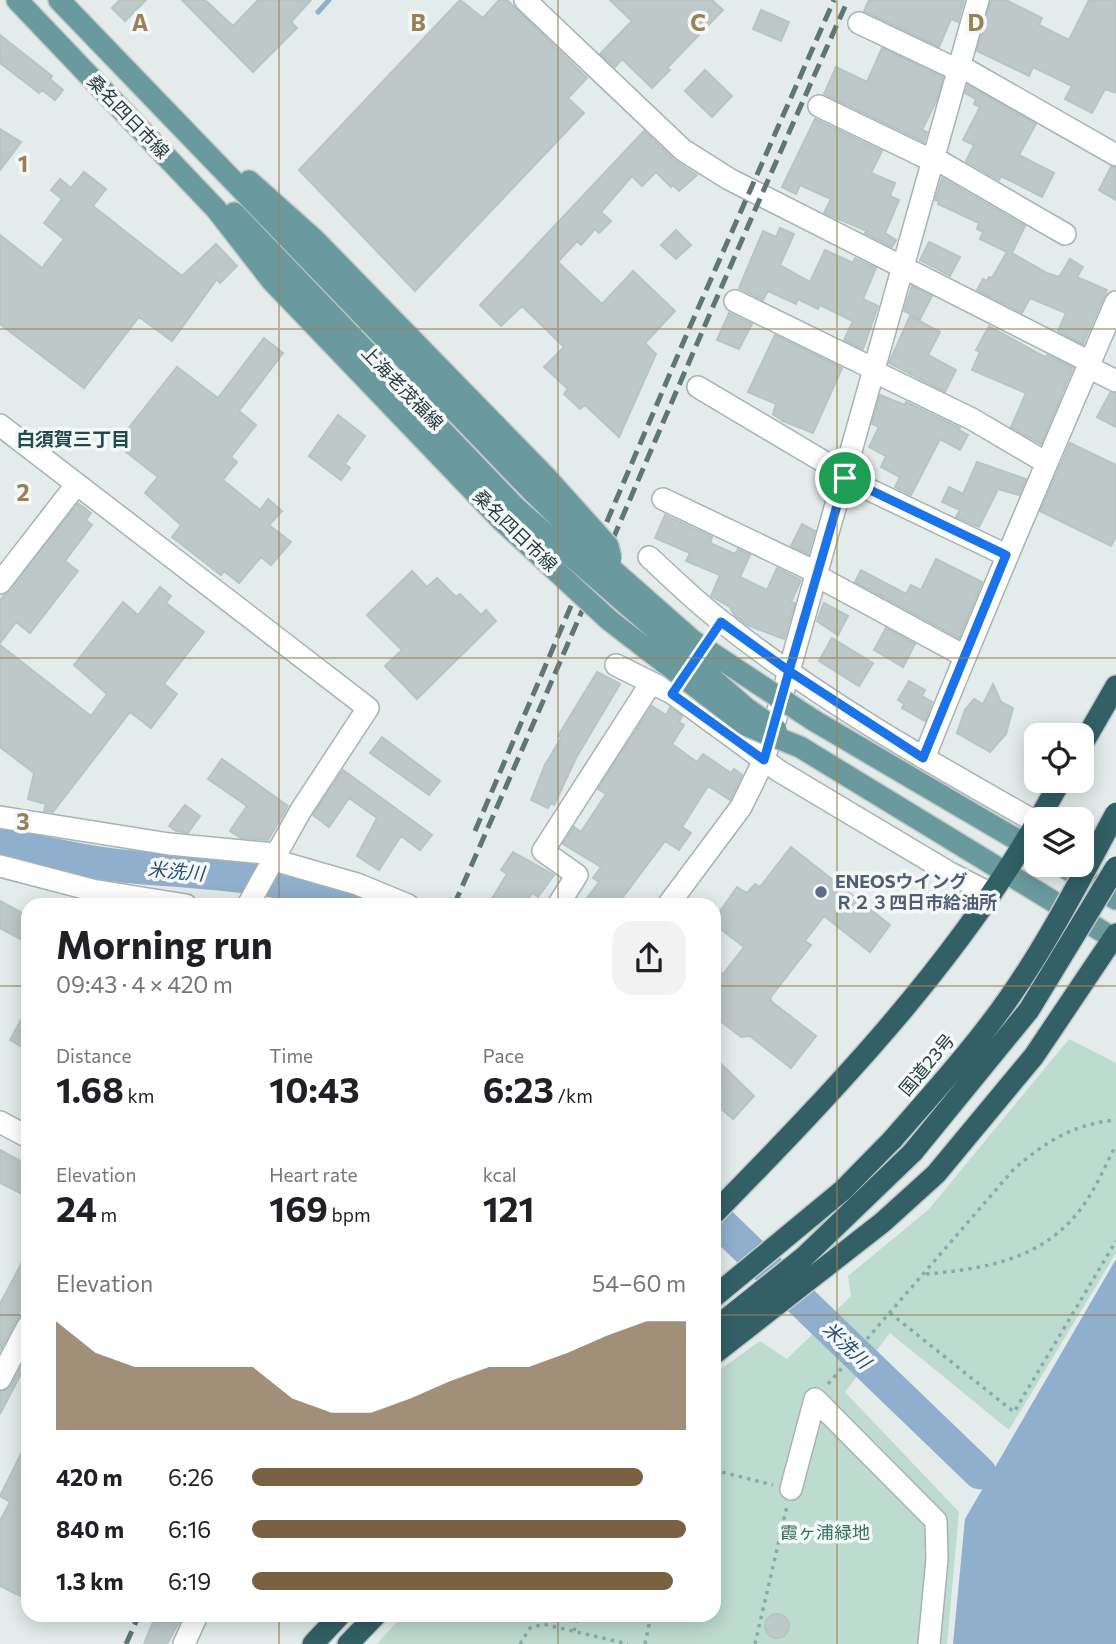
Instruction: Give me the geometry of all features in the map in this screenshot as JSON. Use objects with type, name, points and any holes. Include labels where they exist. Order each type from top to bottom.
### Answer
[{"type":"highway","points":[[1094,724],[1116,686]]},
{"type":"highway","name":"国道23号","points":[[722,1291],[843,1190],[953,1071],[1009,999],[1058,923],[1116,813]]},
{"type":"highway","points":[[721,1207],[851,1071],[902,1012],[1004,874],[1024,853]]},
{"type":"highway","points":[[721,1346],[804,1257],[913,1152],[1028,1010],[1116,867]]},
{"type":"highway","points":[[721,1326],[755,1310],[820,1271],[883,1222],[936,1174],[1034,1056],[1115,937]]},
{"type":"highway","points":[[313,1644],[333,1622]]},
{"type":"highway","points":[[348,1644],[369,1622]]},
{"type":"main road","name":"桑名四日市線","points":[[17,0],[216,209],[272,281],[509,514]]},
{"type":"main road","name":"上海老茂福線","points":[[29,0],[358,328],[540,485],[616,573],[692,640],[813,720],[1024,843]]},
{"type":"main road","name":"上海老茂福線","points":[[59,0],[358,328],[509,514],[746,708],[800,747],[1004,874]]},
{"type":"main road","points":[[66,0],[203,140],[314,239],[540,485]]},
{"type":"main road","points":[[1004,874],[1115,937]]},
{"type":"main road","points":[[1081,877],[1116,898]]},
{"type":"street","points":[[525,0],[683,150],[729,179],[905,266],[1116,381]]},
{"type":"street","points":[[673,898],[741,807],[764,760],[978,0]]},
{"type":"street","points":[[859,23],[959,68],[1116,155]]},
{"type":"street","points":[[819,106],[934,160],[1065,234]]},
{"type":"street","points":[[735,301],[972,419],[1045,462]]},
{"type":"street","points":[[923,758],[964,653],[1116,302]]},
{"type":"street","points":[[698,387],[846,476],[1006,555]]},
{"type":"street","points":[[0,425],[368,708],[273,857],[252,898]]},
{"type":"street","points":[[0,583],[76,485]]},
{"type":"street","points":[[663,499],[817,575],[959,653],[964,653]]},
{"type":"street","points":[[649,557],[721,622],[789,671],[923,758],[1024,815]]},
{"type":"street","points":[[672,694],[721,622]]},
{"type":"street","points":[[616,666],[672,694],[764,760],[950,873],[991,894]]},
{"type":"street","points":[[562,898],[577,874],[542,851],[651,683]]},
{"type":"street","points":[[0,817],[169,844],[273,857],[391,898]]},
{"type":"street","points":[[0,866],[92,890],[142,898]]},
{"type":"street","points":[[0,1122],[21,1133]]},
{"type":"street","points":[[0,1379],[21,1339]]},
{"type":"street","points":[[791,1489],[815,1399]]},
{"type":"street","points":[[815,1399],[936,1521],[937,1559],[929,1644]]},
{"type":"street","points":[[184,1644],[194,1622]]},
{"type":"path","points":[[815,1399],[1013,1170],[1041,1145],[1072,1128],[1116,1120]]},
{"type":"path","points":[[923,1275],[995,1265],[1035,1250],[1077,1214],[1116,1145]]},
{"type":"path","points":[[890,1313],[1014,1412],[1116,1241]]},
{"type":"path","points":[[721,1472],[791,1489],[755,1644]]},
{"type":"path","points":[[574,1631],[576,1622]]},
{"type":"path","points":[[645,1644],[650,1622]]},
{"type":"path","points":[[520,1644],[530,1628],[543,1624],[628,1644]]},
{"type":"green space","name":"霞ヶ浦緑地","points":[[1069,1039],[1116,1063],[1116,1253],[1009,1430],[890,1333],[845,1392],[959,1512],[947,1644],[377,1644],[397,1622],[721,1622],[721,1369],[760,1341],[787,1359],[851,1296],[848,1276],[929,1209]]},
{"type":"water","points":[[1116,1259],[1116,1644],[953,1644],[965,1519]]},
{"type":"building","points":[[120,0],[146,0],[125,21],[112,8]]},
{"type":"building","points":[[182,0],[205,0],[233,26],[258,0],[311,0],[291,22],[297,28],[253,72]]},
{"type":"building","points":[[460,0],[483,18],[499,0],[507,0],[587,78],[568,98],[584,113],[415,291],[299,170]]},
{"type":"building","points":[[610,0],[712,0],[723,10],[667,68],[670,70],[652,88],[622,59],[615,67],[600,54],[632,21]]},
{"type":"building","points":[[869,0],[964,0],[958,22],[951,19],[939,47],[864,11]]},
{"type":"building","points":[[991,0],[1006,0],[1042,18],[1039,25],[1069,40],[1089,0],[1116,0],[1116,93],[1105,89],[1092,113],[1065,99],[1072,86],[1033,67],[1029,76],[977,51]]},
{"type":"building","points":[[761,10],[789,22],[781,41],[753,29]]},
{"type":"building","points":[[0,35],[52,76],[50,79],[63,90],[55,100],[42,90],[39,93],[0,63]]},
{"type":"building","points":[[882,48],[943,77],[936,102],[922,130],[927,132],[924,142],[824,94],[836,67],[867,82]]},
{"type":"building","points":[[705,70],[732,96],[712,117],[685,91]]},
{"type":"building","points":[[968,85],[1036,124],[1019,155],[1054,173],[1042,197],[1001,176],[999,180],[966,161],[974,145],[963,140],[980,107],[974,104],[976,99],[965,93]]},
{"type":"building","points":[[815,119],[882,151],[871,173],[895,183],[890,196],[899,200],[885,233],[896,240],[892,247],[865,233],[867,231],[824,213],[831,199],[800,185],[796,194],[782,187]]},
{"type":"building","points":[[0,129],[21,142],[0,170]]},
{"type":"building","points":[[644,131],[674,160],[697,175],[679,191],[656,172],[642,186],[632,176],[601,212],[611,221],[599,233],[595,229],[581,245],[577,241],[558,262],[602,304],[633,271],[675,311],[645,343],[656,354],[619,437],[585,405],[580,409],[564,394],[568,389],[544,367],[564,347],[522,306],[501,326],[480,305]]},
{"type":"building","points":[[1111,167],[1116,168],[1116,200],[1099,190]]},
{"type":"building","points":[[84,172],[106,189],[93,206],[182,276],[216,244],[237,266],[220,283],[217,279],[172,341],[139,317],[84,388],[0,324],[0,235],[42,268],[64,239],[44,223],[62,199],[51,190],[60,179],[71,188]]},
{"type":"building","points":[[942,178],[1025,226],[1012,253],[1059,277],[1070,259],[1083,267],[1077,277],[1107,290],[1083,344],[1058,331],[1066,313],[1030,298],[1022,313],[977,290],[983,279],[987,281],[989,277],[992,278],[1007,252],[980,239],[983,232],[977,229],[979,223],[938,204],[939,201],[935,200]]},
{"type":"building","points":[[780,228],[794,234],[780,265],[810,282],[825,250],[853,263],[855,258],[876,268],[863,299],[878,306],[863,349],[844,340],[853,321],[820,305],[818,309],[798,299],[796,304],[768,291],[763,300],[739,288],[763,231],[776,237]]},
{"type":"building","points":[[676,230],[691,245],[676,259],[661,245]]},
{"type":"building","points":[[929,242],[960,257],[950,276],[920,260]]},
{"type":"building","points":[[912,286],[932,296],[920,319],[904,311]]},
{"type":"building","points":[[729,313],[752,324],[739,349],[717,340]]},
{"type":"building","points":[[910,316],[940,332],[928,355],[956,370],[945,392],[889,363]]},
{"type":"building","points":[[989,326],[1045,357],[1047,355],[1073,368],[1041,444],[1011,427],[1026,393],[972,370],[980,352],[976,350]]},
{"type":"building","points":[[775,335],[842,368],[813,433],[783,421],[773,414],[776,404],[748,392]]},
{"type":"building","points":[[264,338],[283,353],[239,411],[256,425],[231,457],[237,462],[223,480],[260,510],[268,499],[282,511],[269,525],[291,542],[271,565],[261,557],[239,583],[224,571],[221,575],[172,537],[181,525],[145,493],[158,477],[116,444],[177,367],[218,398]]},
{"type":"building","points":[[1110,393],[1116,394],[1116,427],[1097,417]]},
{"type":"building","points":[[880,395],[905,405],[906,402],[960,428],[959,430],[968,435],[960,450],[940,439],[911,495],[895,487],[900,477],[881,467],[886,456],[869,447],[879,427],[872,424]]},
{"type":"building","points":[[338,415],[365,436],[345,464],[350,468],[341,480],[309,456]]},
{"type":"building","points":[[1070,443],[1116,465],[1116,536],[1111,546],[1040,511]]},
{"type":"building","points":[[977,462],[1026,479],[1019,495],[998,489],[979,527],[956,517],[960,510],[942,502],[949,487],[963,494]]},
{"type":"building","points":[[78,503],[91,513],[86,520],[92,525],[65,561],[78,571],[30,633],[16,622],[0,643],[0,600]]},
{"type":"building","points":[[665,515],[712,537],[710,543],[735,554],[738,549],[750,555],[740,577],[767,590],[777,568],[801,580],[791,602],[795,603],[784,639],[747,625],[734,615],[730,607],[711,596],[720,575],[686,561],[690,553],[655,538]]},
{"type":"building","points":[[802,524],[815,531],[808,554],[791,546]]},
{"type":"building","points":[[936,559],[982,582],[959,638],[855,582],[861,570],[906,594],[911,585],[921,590]]},
{"type":"building","points":[[412,571],[427,587],[437,578],[456,597],[460,594],[481,615],[486,610],[496,621],[417,699],[385,666],[402,650],[367,615]]},
{"type":"building","points":[[160,587],[171,596],[166,603],[204,632],[164,684],[177,694],[151,728],[130,712],[53,812],[44,811],[46,804],[28,799],[34,773],[0,747],[0,645],[91,716],[107,694],[74,665],[123,602],[138,615]]},
{"type":"building","points":[[824,603],[848,616],[838,635],[817,621]]},
{"type":"building","points":[[886,628],[915,644],[903,667],[874,650]]},
{"type":"building","points":[[832,638],[873,663],[859,686],[819,661]]},
{"type":"building","points":[[597,672],[620,684],[576,758],[554,805],[551,803],[548,808],[531,800],[545,765],[561,738],[558,736]]},
{"type":"building","points":[[909,681],[925,690],[922,696],[932,702],[925,721],[902,708],[904,704],[898,700]]},
{"type":"building","points":[[993,684],[1001,702],[1013,708],[1006,734],[990,752],[957,733],[965,710],[974,699],[983,704]]},
{"type":"building","points":[[652,706],[666,715],[670,708],[682,716],[679,722],[684,725],[672,744],[697,762],[703,754],[731,773],[734,769],[742,775],[730,800],[708,786],[682,827],[691,833],[679,850],[665,841],[622,898],[587,898],[599,882],[593,878],[601,867],[563,844],[574,827],[581,832],[606,794],[598,789]]},
{"type":"building","points":[[382,737],[440,781],[429,795],[370,753]]},
{"type":"building","points":[[222,759],[288,806],[268,840],[241,838],[230,831],[247,806],[208,779]]},
{"type":"building","points":[[343,770],[432,835],[420,850],[401,836],[379,870],[357,856],[377,818],[349,798],[329,827],[313,815]]},
{"type":"building","points":[[185,805],[200,816],[188,833],[176,831],[169,826]]},
{"type":"building","points":[[791,847],[890,925],[870,952],[824,916],[805,941],[811,945],[770,998],[816,1036],[791,1068],[750,1036],[741,1037],[721,1021],[721,972],[723,974],[744,947],[721,929],[721,910],[737,887],[747,893],[755,884],[760,887]]},
{"type":"building","points":[[513,852],[554,875],[538,897],[532,893],[529,898],[492,898],[507,874],[501,870]]},
{"type":"building","points":[[0,901],[21,912],[21,939],[0,928]]},
{"type":"building","points":[[21,1020],[21,1046],[10,1040]]},
{"type":"building","points":[[721,1064],[754,1096],[733,1119],[721,1108]]},
{"type":"building","points":[[0,1150],[21,1161],[21,1194],[0,1183]]},
{"type":"building","points":[[21,1264],[21,1317],[17,1319],[0,1351],[0,1304]]},
{"type":"building","points":[[21,1367],[21,1374],[0,1414],[0,1392],[11,1386]]},
{"type":"building","points":[[21,1454],[21,1596],[0,1586],[0,1521],[10,1502],[0,1496]]},
{"type":"building","points":[[777,1614],[785,1618],[789,1626],[785,1634],[777,1638],[769,1634],[765,1626],[769,1618]]},
{"type":"building","points":[[153,1622],[179,1622],[167,1644],[144,1644]]},
{"type":"waterway","points":[[318,12],[329,0]]},
{"type":"waterway","name":"米洗川","points":[[0,844],[107,864],[269,880],[334,898]]},
{"type":"waterway","name":"米洗川","points":[[721,1224],[980,1473]]},
{"type":"railway","points":[[475,831],[689,329],[834,0]]},
{"type":"railway","points":[[457,898],[848,0]]},
{"type":"railway","points":[[126,1644],[136,1622]]},
{"type":"place","name":"ENEOSウイング Ｒ２３四日市給油所","points":[[821,892]]},
{"type":"district","name":"白須賀三丁目","points":[[73,439]]},
{"type":"route","points":[[845,478],[789,671],[721,622],[672,694],[764,760],[789,671],[923,758],[1006,555],[845,478]]}]
